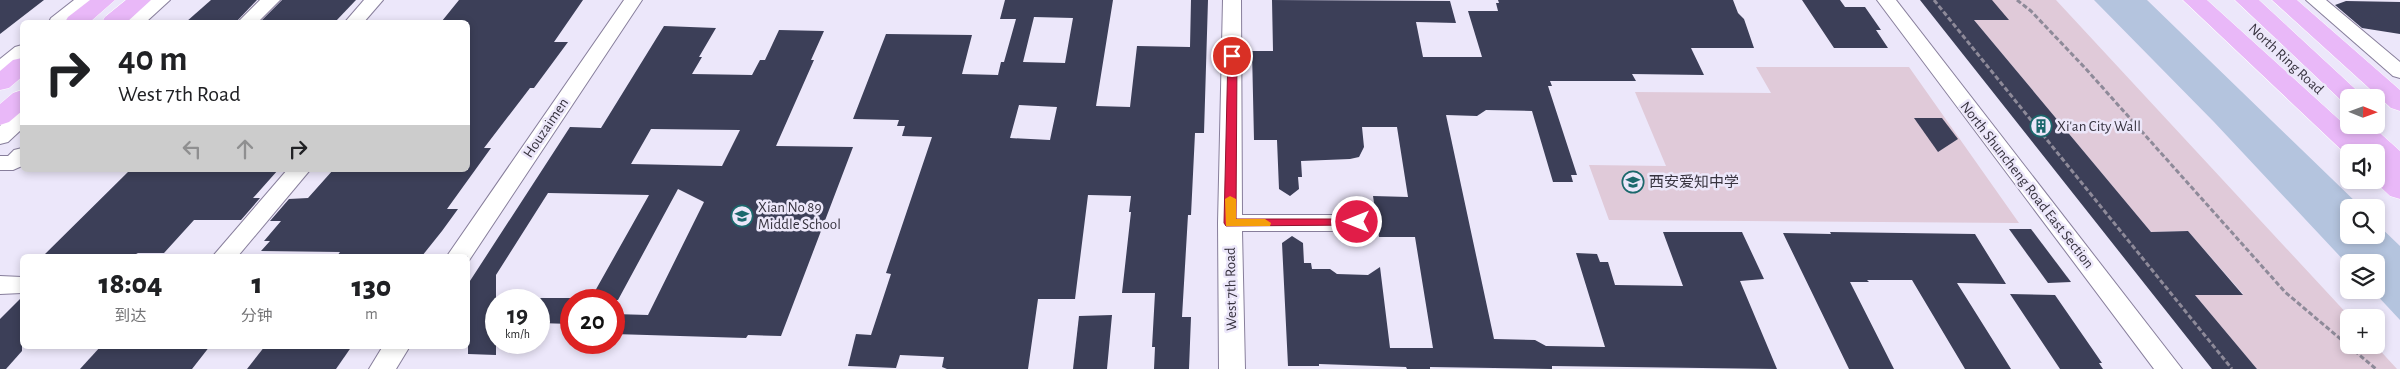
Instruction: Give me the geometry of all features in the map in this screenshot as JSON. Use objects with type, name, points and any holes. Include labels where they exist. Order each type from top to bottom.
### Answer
[{"type":"main road","points":[[79,20],[104,0]]},
{"type":"main road","points":[[115,20],[140,0]]},
{"type":"main road","points":[[2194,0],[2350,144]]},
{"type":"main road","name":"North Ring Road","points":[[2222,0],[2340,110]]},
{"type":"main road","name":"North Ring Road","points":[[2246,0],[2343,89]]},
{"type":"main road","points":[[2283,0],[2400,103]]},
{"type":"main road","points":[[0,83],[20,67]]},
{"type":"main road","points":[[0,117],[20,100]]},
{"type":"main road","points":[[2385,127],[2400,141]]},
{"type":"main road","points":[[2366,134],[2400,166]]},
{"type":"main road","points":[[2385,176],[2400,190]]},
{"type":"street","points":[[61,20],[86,0]]},
{"type":"street","points":[[136,20],[161,0]]},
{"type":"street","points":[[249,20],[271,0]]},
{"type":"street","points":[[356,20],[374,0]]},
{"type":"street","name":"Houzaimen","points":[[460,254],[633,0]]},
{"type":"street","name":"West 7th Road","points":[[1232,0],[1230,223],[1232,369]]},
{"type":"street","name":"North Shuncheng Road East Section","points":[[1886,0],[2169,369]]},
{"type":"street","points":[[2314,0],[2400,72]]},
{"type":"street","points":[[0,69],[20,53]]},
{"type":"street","points":[[0,138],[20,120]]},
{"type":"street","points":[[0,163],[13,163],[20,157]]},
{"type":"street","points":[[227,254],[298,172]]},
{"type":"street","points":[[1230,223],[1357,222]]},
{"type":"street","points":[[0,285],[20,285]]},
{"type":"street","points":[[382,369],[395,349]]},
{"type":"path","points":[[1934,0],[2232,369]]},
{"type":"path","points":[[2017,0],[2031,11],[2086,69],[2285,292],[2376,369]]},
{"type":"shaded area","points":[[1992,0],[2056,0],[2343,309],[2340,309],[2340,354],[2383,354],[2397,369],[2257,369],[2195,295],[2243,294],[2188,231],[2151,232],[1974,20]]},
{"type":"shaded area","points":[[1756,67],[1909,67],[2019,223],[1609,220],[1589,165],[1666,166],[1635,92],[1771,93]]},
{"type":"water","points":[[2094,0],[2147,0],[2340,187],[2340,189],[2353,199],[2340,199],[2340,244],[2385,244],[2385,232],[2400,246],[2400,320],[2380,299],[2385,299],[2385,254],[2340,254],[2340,256],[2214,122]]},
{"type":"building","points":[[0,0],[44,0],[0,34]]},
{"type":"building","points":[[211,0],[257,0],[238,20],[188,20]]},
{"type":"building","points":[[282,0],[356,0],[337,20],[262,20]]},
{"type":"building","points":[[459,0],[583,0],[554,42],[568,42],[534,88],[530,88],[484,148],[491,148],[447,209],[458,209],[424,254],[338,254],[340,252],[261,251],[270,241],[264,241],[281,221],[270,221],[289,199],[308,198],[331,172],[470,172],[470,20],[443,20]]},
{"type":"building","points":[[1005,0],[1113,0],[1096,106],[1130,107],[1137,46],[1190,47],[1191,0],[1208,0],[1204,133],[1195,133],[1191,215],[1188,215],[1182,317],[1191,317],[1189,369],[1154,369],[1155,347],[1152,347],[1155,293],[1122,293],[1131,196],[1088,195],[1075,299],[1038,299],[1028,369],[947,369],[942,367],[944,357],[900,355],[896,368],[848,366],[856,334],[871,335],[891,274],[886,273],[932,137],[902,136],[905,126],[897,126],[899,120],[853,119],[886,34],[972,35],[962,74],[998,75],[1001,62],[1004,62],[1016,19],[1000,19]],"holes":[[[1034,17],[1073,18],[1065,63],[1023,62]],[[1019,105],[1057,107],[1050,140],[1010,138]]]},
{"type":"building","points":[[1272,0],[1450,1],[1456,23],[1416,22],[1423,57],[1482,57],[1468,11],[1498,11],[1496,3],[1499,3],[1498,0],[1733,0],[1738,13],[1744,19],[1754,48],[1691,48],[1704,75],[1632,74],[1636,81],[1550,81],[1552,86],[1548,86],[1577,175],[1571,175],[1573,182],[1553,182],[1532,111],[1486,110],[1477,116],[1446,115],[1494,339],[1535,340],[1546,346],[1605,347],[1576,253],[1597,254],[1600,262],[1608,262],[1615,285],[1683,286],[1663,232],[1742,232],[1764,279],[1740,281],[1777,369],[1552,366],[1552,369],[1430,367],[1430,369],[1407,369],[1406,367],[1319,364],[1319,366],[1288,366],[1282,243],[1292,236],[1303,243],[1304,263],[1311,263],[1312,269],[1330,269],[1337,274],[1368,275],[1380,267],[1390,348],[1433,348],[1415,237],[1379,237],[1373,196],[1408,197],[1397,127],[1362,127],[1364,147],[1359,157],[1301,161],[1302,177],[1298,177],[1299,189],[1290,196],[1279,189],[1277,140],[1254,140],[1252,51],[1273,51]]},
{"type":"building","points":[[1802,0],[1840,0],[1845,7],[1865,7],[1881,30],[1876,30],[1888,48],[1834,48]]},
{"type":"building","name":"Xi'an City Wall","points":[[1920,0],[1992,0],[2009,20],[1974,20],[2151,232],[2188,231],[2243,295],[2195,295],[2257,369],[2212,369]]},
{"type":"building","points":[[2346,1],[2400,2],[2400,34],[2362,28],[2335,5]]},
{"type":"building","points":[[664,26],[716,28],[699,57],[702,57],[692,74],[752,75],[760,60],[765,60],[779,30],[824,31],[811,60],[814,60],[776,146],[853,147],[781,336],[748,335],[746,338],[625,334],[625,314],[648,315],[704,202],[678,189],[624,289],[596,289],[649,195],[548,193],[496,275],[496,289],[485,289],[485,354],[496,355],[468,354],[468,349],[470,349],[470,281],[570,127],[601,128]],"holes":[[[651,129],[740,130],[722,166],[631,164]]]},
{"type":"building","points":[[1914,118],[1942,118],[1958,139],[1938,152]]},
{"type":"building","points":[[128,172],[276,172],[253,198],[260,198],[241,220],[194,220],[164,253],[45,254]]},
{"type":"building","points":[[2009,229],[2031,229],[2071,282],[2048,283]]},
{"type":"building","points":[[1830,232],[1975,234],[2006,284],[1957,283],[2011,369],[1965,369],[1912,280],[1867,280],[1869,282],[1850,282],[1894,369],[1849,369],[1783,233],[1831,234]]},
{"type":"building","points":[[2010,294],[2055,295],[2102,363],[2099,363],[2103,369],[2060,369]]},
{"type":"building","points":[[550,298],[560,298],[560,324],[550,323]]},
{"type":"building","points":[[20,299],[20,349],[22,351],[6,369],[0,369],[0,319]]},
{"type":"building","points":[[1112,315],[1107,369],[1073,369],[1079,316]]},
{"type":"building","points":[[98,349],[208,349],[192,369],[80,369]]},
{"type":"building","points":[[263,349],[350,349],[336,369],[247,369]]},
{"type":"slow traffic","points":[[1230,199],[1230,223],[1265,223]]},
{"type":"place","name":"Xi'an City Wall","points":[[2041,126]]},
{"type":"place","name":"西安爱知中学","points":[[1633,182]]},
{"type":"place","name":"Xian No 89 Middle School","points":[[742,216]]},
{"type":"route","points":[[1232,56],[1230,223],[1357,222]]}]
